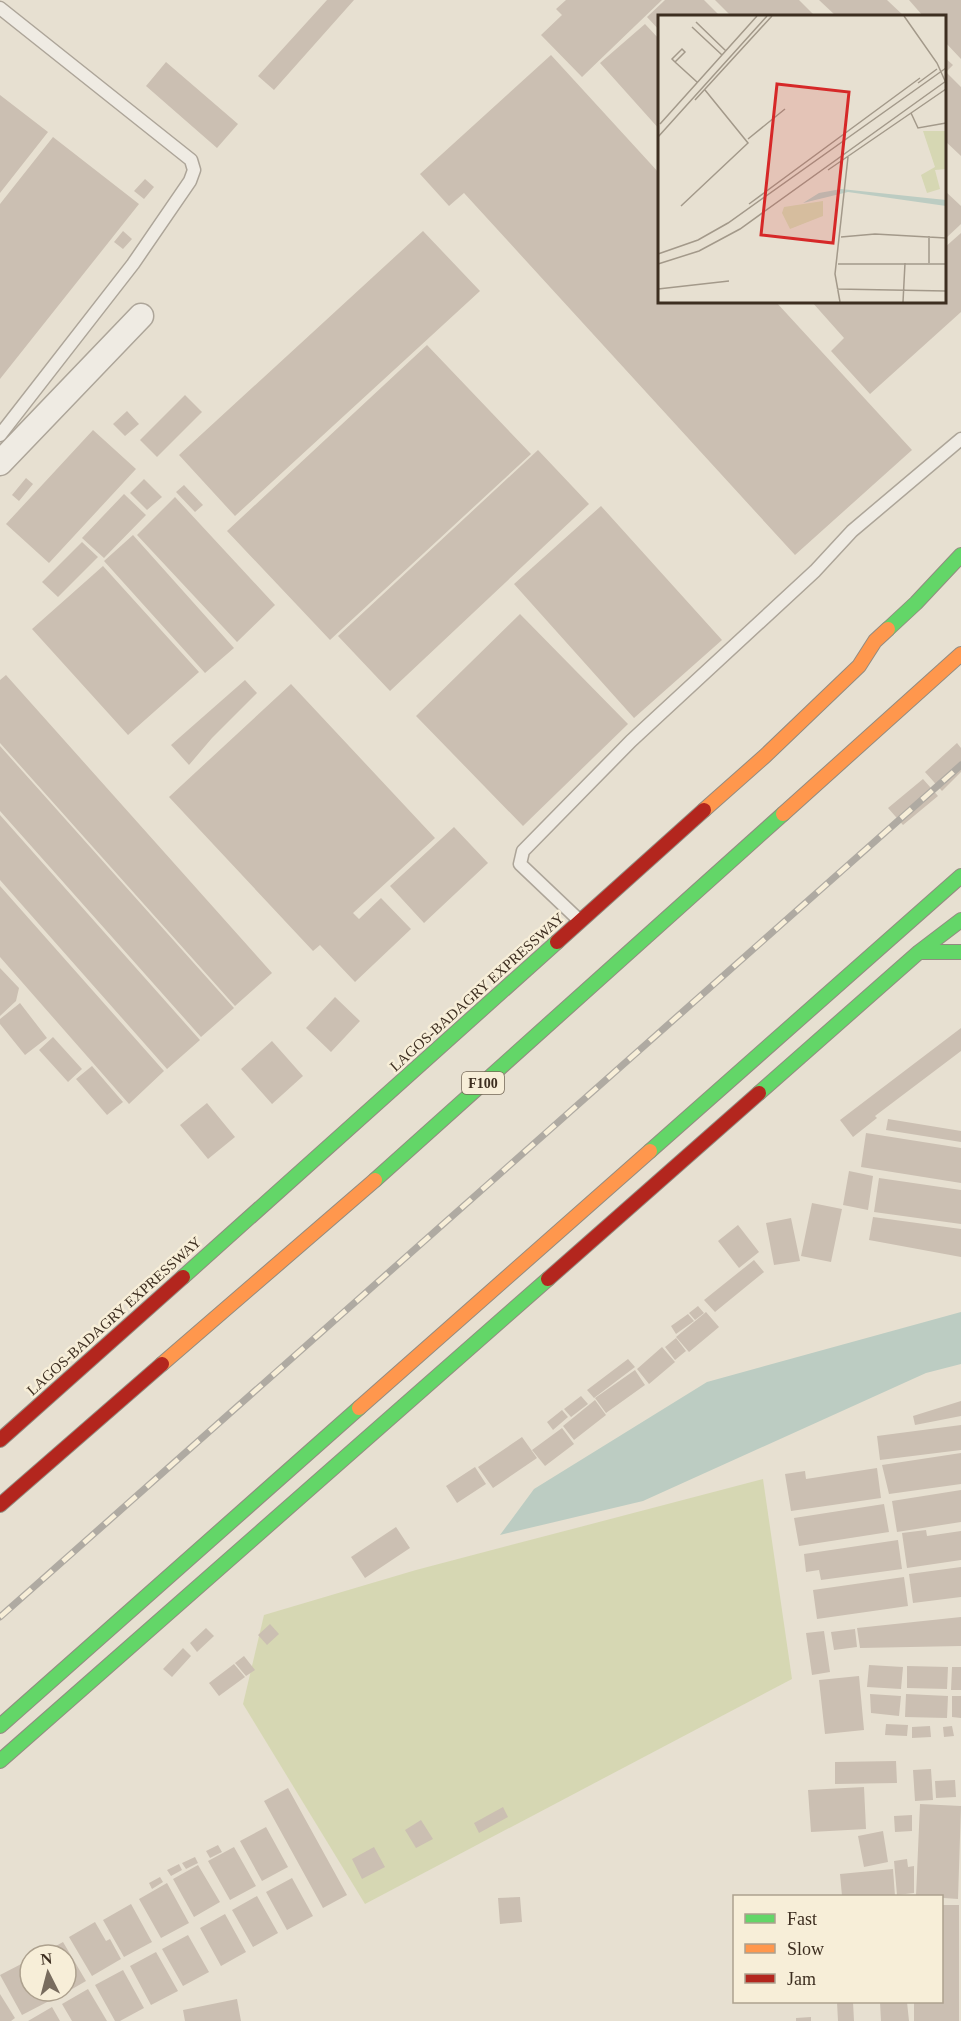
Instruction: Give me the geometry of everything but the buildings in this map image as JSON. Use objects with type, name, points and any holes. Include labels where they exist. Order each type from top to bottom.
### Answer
[{"type":"main road","name":"LAGOS-BADAGRY EXPRESSWAY","points":[[0,1440],[765,756],[859,666],[875,641],[916,603],[961,555]]},
{"type":"main road","name":"F100","points":[[0,1505],[379,1177],[961,654]]},
{"type":"main road","points":[[0,1726],[961,876]]},
{"type":"main road","points":[[0,1761],[919,952],[961,920]]},
{"type":"main road","points":[[919,952],[961,952]]},
{"type":"street","points":[[0,463],[141,316]]},
{"type":"lane","points":[[0,8],[191,160],[194,170],[190,181],[133,264],[0,435]]},
{"type":"lane","points":[[581,921],[520,864],[523,851],[631,741],[815,571],[852,531],[961,440]]},
{"type":"green space","points":[[763,1479],[792,1679],[365,1904],[243,1704],[264,1615],[416,1570]]},
{"type":"shaded area","points":[[961,1312],[961,1364],[926,1373],[643,1501],[500,1535],[534,1489],[707,1382]]},
{"type":"railway","points":[[0,1617],[961,765]]},
{"type":"traffic: fast","points":[[888,629],[961,555]]},
{"type":"traffic: fast","points":[[375,1180],[783,814]]},
{"type":"traffic: fast","points":[[650,1151],[961,876]]},
{"type":"traffic: fast","points":[[759,1093],[919,952],[961,920]]},
{"type":"traffic: fast","points":[[183,1277],[557,942]]},
{"type":"traffic: fast","points":[[919,952],[961,952]]},
{"type":"traffic: fast","points":[[0,1761],[548,1279]]},
{"type":"traffic: fast","points":[[0,1726],[359,1408]]},
{"type":"traffic: slow","points":[[704,810],[765,756],[859,666],[875,641],[888,629]]},
{"type":"traffic: slow","points":[[783,814],[961,654]]},
{"type":"traffic: slow","points":[[359,1408],[650,1151]]},
{"type":"traffic: slow","points":[[162,1364],[375,1180]]},
{"type":"traffic: jam","points":[[557,942],[704,810]]},
{"type":"traffic: jam","points":[[548,1279],[759,1093]]},
{"type":"traffic: jam","points":[[0,1440],[183,1277]]},
{"type":"traffic: jam","points":[[0,1505],[162,1364]]}]
